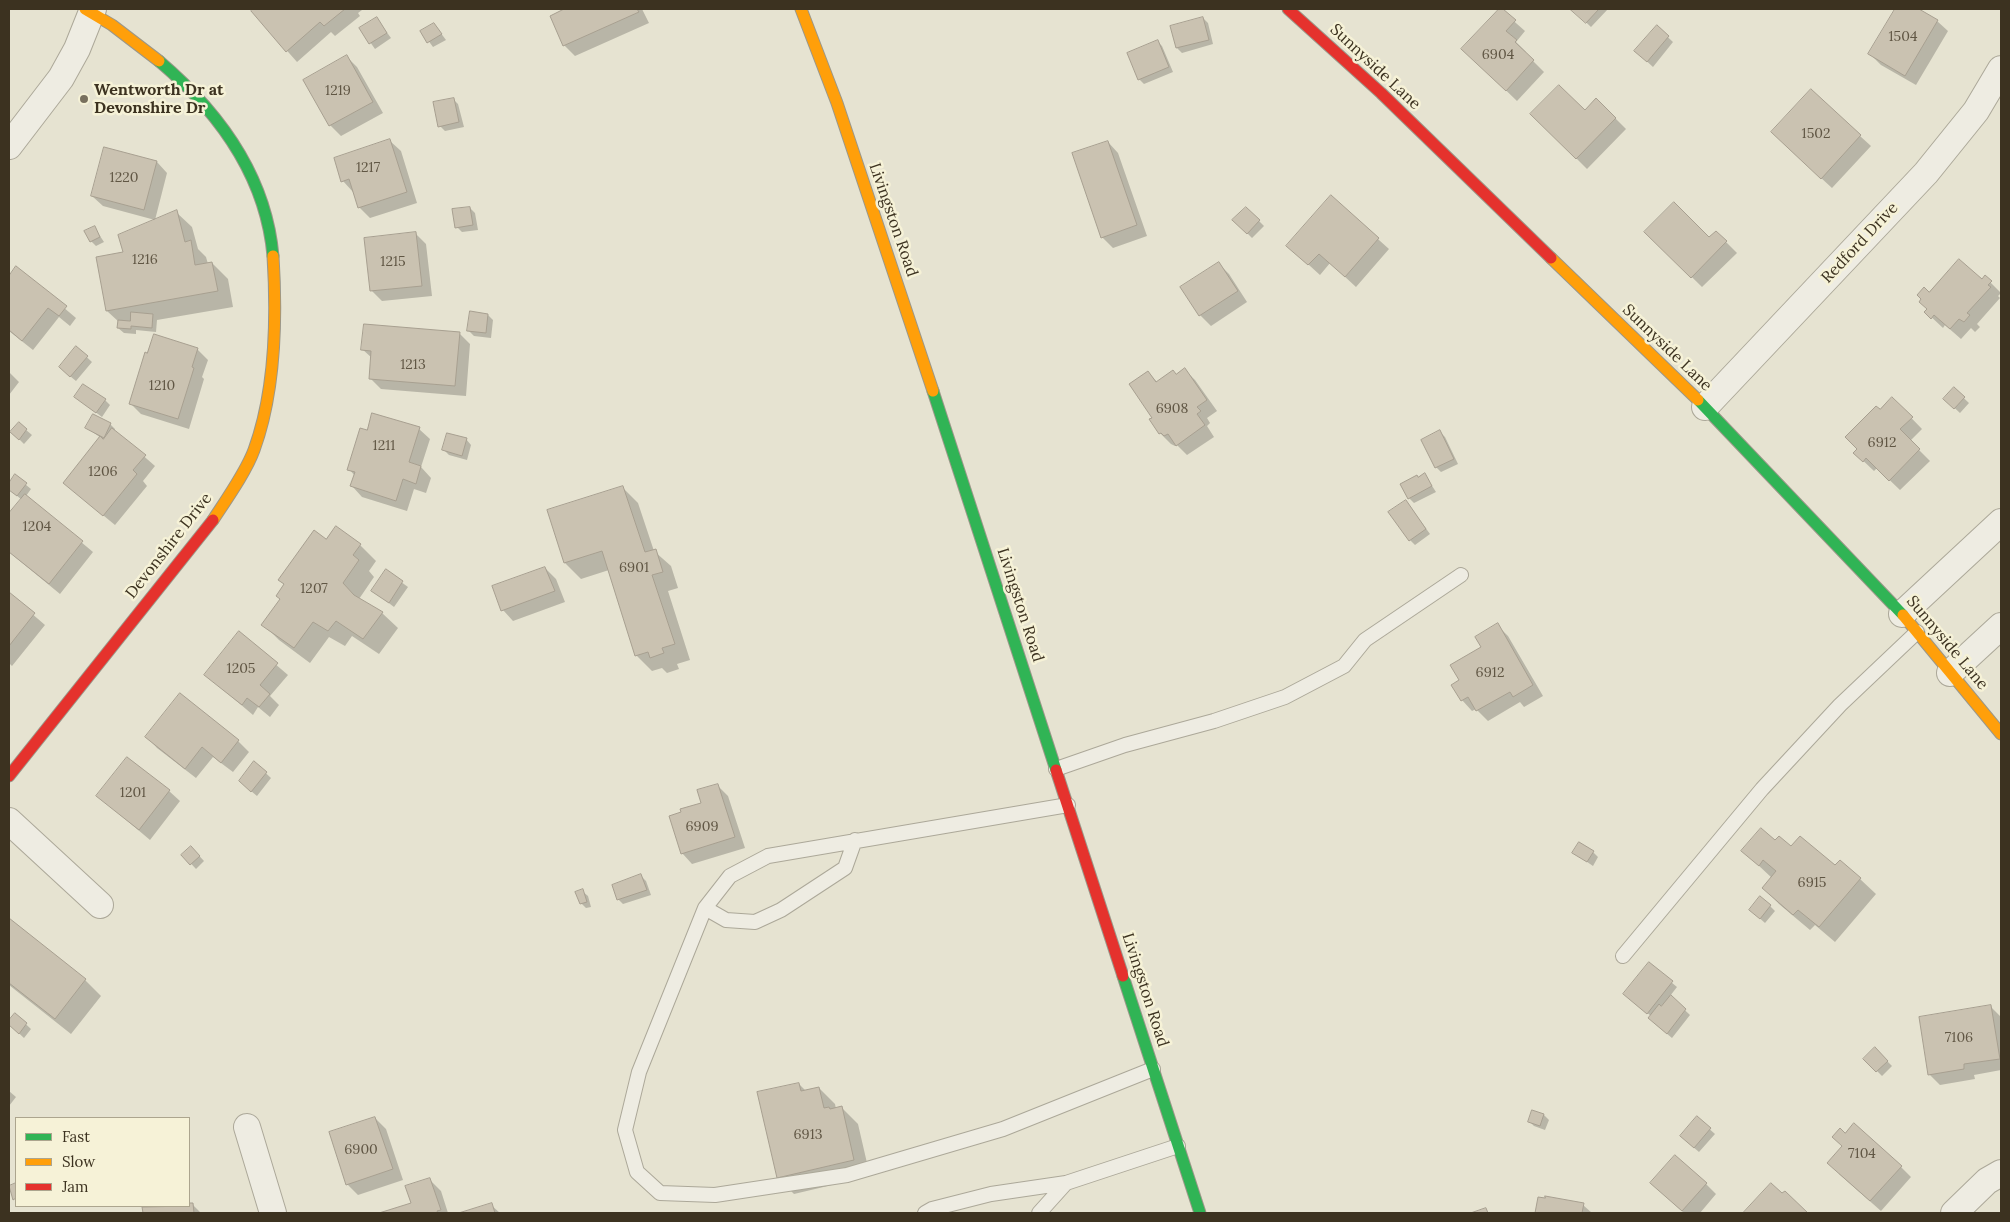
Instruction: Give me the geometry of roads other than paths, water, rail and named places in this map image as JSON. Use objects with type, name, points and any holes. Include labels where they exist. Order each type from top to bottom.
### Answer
[{"type":"street","name":"Livingston Road","points":[[801,9],[837,103],[920,349],[1200,1213]]},
{"type":"street","name":"Sunnyside Lane","points":[[1288,9],[1381,93],[1705,406],[1910,623],[2001,734]]},
{"type":"street","points":[[9,146],[61,78],[77,49],[90,10]]},
{"type":"street","name":"Devonshire Drive","points":[[9,776],[224,505],[253,452],[262,420],[273,349],[275,301],[273,253],[266,210],[247,166],[233,141],[201,102],[164,65],[136,42],[90,10]]},
{"type":"street","name":"Redford Drive","points":[[1705,406],[1926,173],[1976,111],[2001,69]]},
{"type":"street","points":[[1910,623],[2001,522]]},
{"type":"street","points":[[1950,673],[2001,626]]},
{"type":"street","points":[[9,821],[100,905]]},
{"type":"street","points":[[247,1127],[273,1213]]},
{"type":"street","points":[[1954,1213],[1987,1181],[2001,1173]]},
{"type":"lane","points":[[1056,768],[1125,745],[1214,721],[1285,697],[1344,666],[1365,640],[1461,575]]},
{"type":"lane","points":[[1623,956],[1762,789],[1840,705],[1910,623]]},
{"type":"lane","points":[[1068,805],[768,856],[730,876],[705,908],[639,1072],[625,1130],[637,1172],[660,1193],[715,1195],[846,1175],[1003,1129],[1153,1069]]},
{"type":"lane","points":[[705,908],[726,920],[755,922],[781,910],[845,868],[855,840]]},
{"type":"lane","points":[[925,1213],[991,1194],[1066,1183],[1178,1146]]},
{"type":"lane","points":[[1039,1213],[1066,1183]]},
{"type":"place","name":"Wentworth Dr at Devonshire Dr","points":[[84,99]]}]
